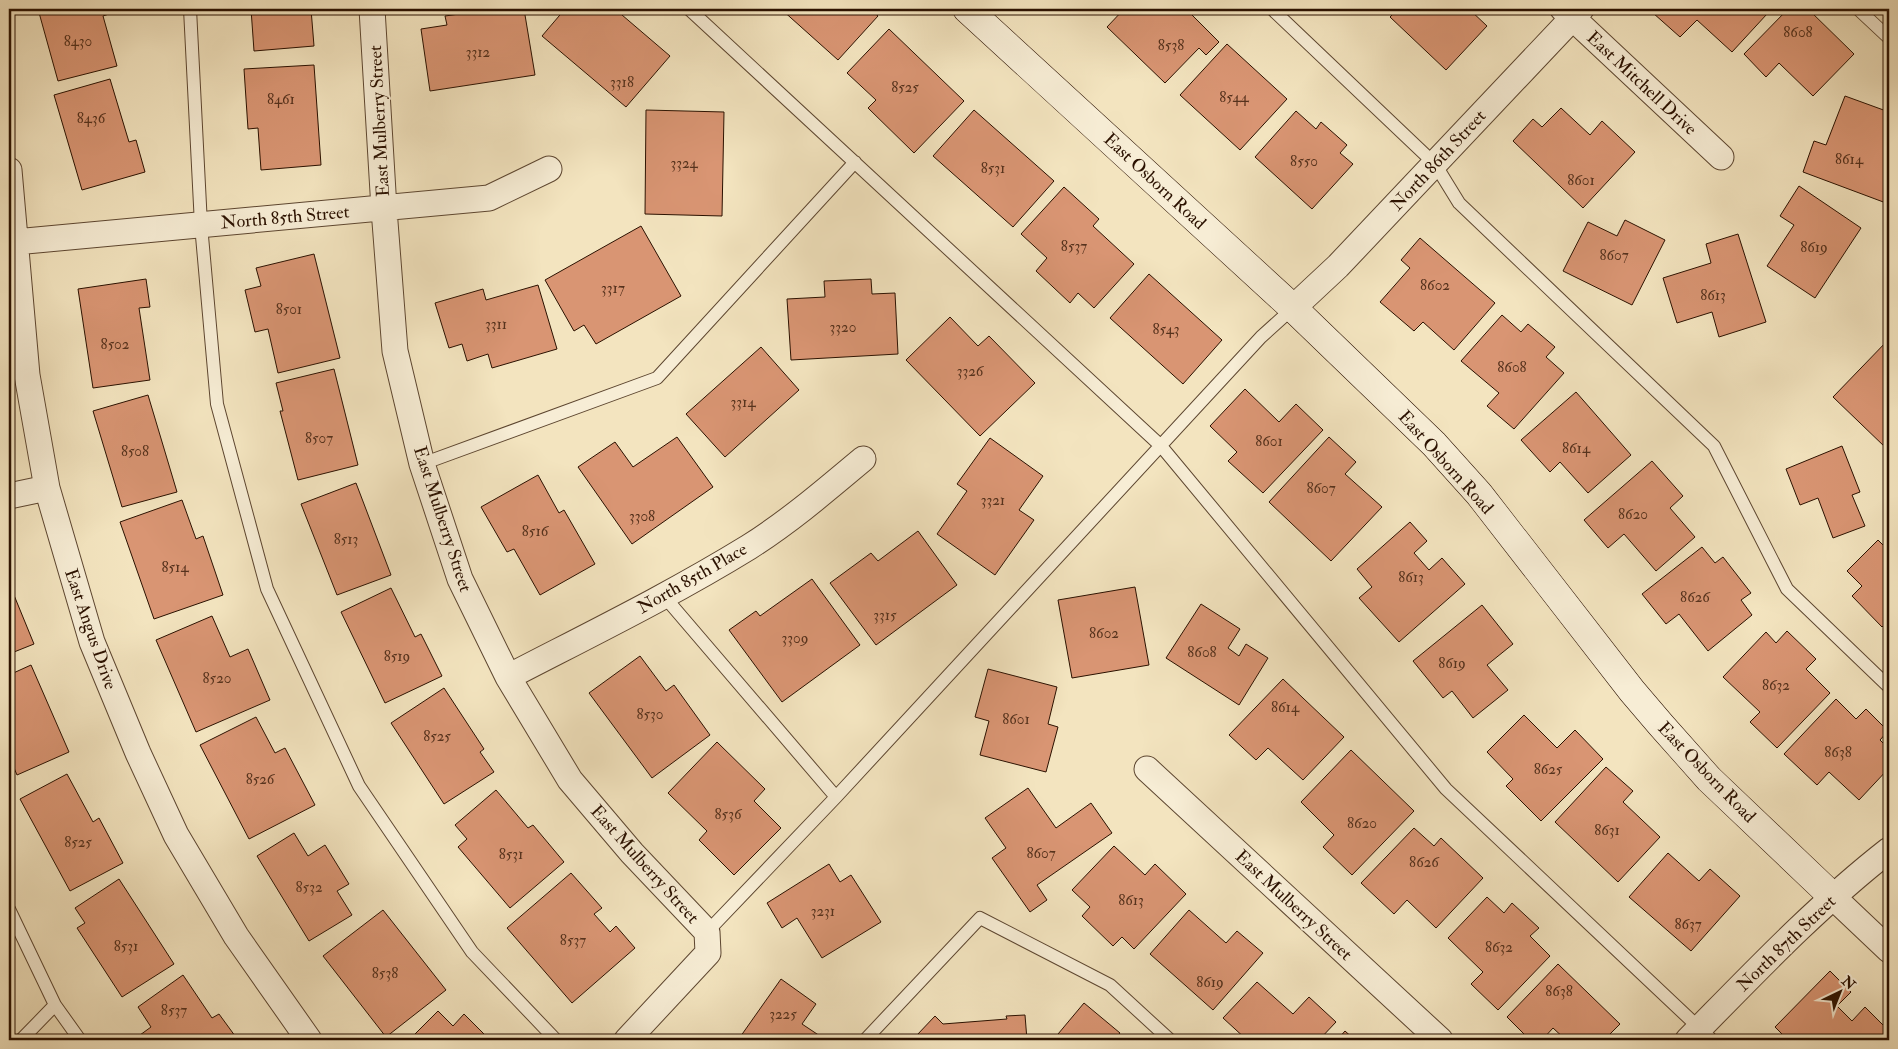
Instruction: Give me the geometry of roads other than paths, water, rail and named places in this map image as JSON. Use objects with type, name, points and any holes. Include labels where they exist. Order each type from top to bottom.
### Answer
[{"type":"street","name":"East Mulberry Street","points":[[372,9],[395,351],[422,464],[460,579],[508,677],[570,780],[708,943]]},
{"type":"street","name":"East Osborn Road","points":[[967,9],[1293,308],[1434,444],[1479,494],[1632,691],[1709,779],[1889,950]]},
{"type":"street","name":"North 86th Street","points":[[1293,308],[1338,266],[1435,164],[1572,12]]},
{"type":"street","name":"East Mitchell Drive","points":[[1572,12],[1721,157]]},
{"type":"street","name":"North 85th Street","points":[[15,242],[489,198],[549,169]]},
{"type":"street","name":"East Angus Drive","points":[[9,170],[27,375],[46,488],[92,642],[138,753],[176,835],[236,936],[308,1040]]},
{"type":"street","name":"North 85th Place","points":[[508,677],[663,596],[763,537],[806,507],[863,459]]},
{"type":"street","points":[[9,496],[46,488]]},
{"type":"street","name":"East Mulberry Street","points":[[1147,769],[1440,1040]]},
{"type":"street","name":"North 87th Street","points":[[1700,1036],[1804,922],[1832,896],[1889,850]]},
{"type":"street","points":[[626,1040],[708,943]]},
{"type":"lane","points":[[190,9],[201,225],[217,404],[267,589],[359,786],[472,952],[556,1040]]},
{"type":"lane","points":[[689,9],[1161,446],[1446,789],[1700,1036]]},
{"type":"lane","points":[[1272,9],[1435,164],[1459,203],[1714,446],[1787,590],[1889,687]]},
{"type":"lane","points":[[1858,9],[1889,38]]},
{"type":"lane","points":[[422,464],[657,378],[855,162]]},
{"type":"lane","points":[[708,943],[836,797],[1261,338],[1293,308]]},
{"type":"lane","points":[[663,596],[836,797]]},
{"type":"lane","points":[[9,909],[55,1006],[80,1040]]},
{"type":"lane","points":[[865,1040],[980,918],[1110,985],[1170,1040]]},
{"type":"lane","points":[[21,1040],[55,1006]]}]
